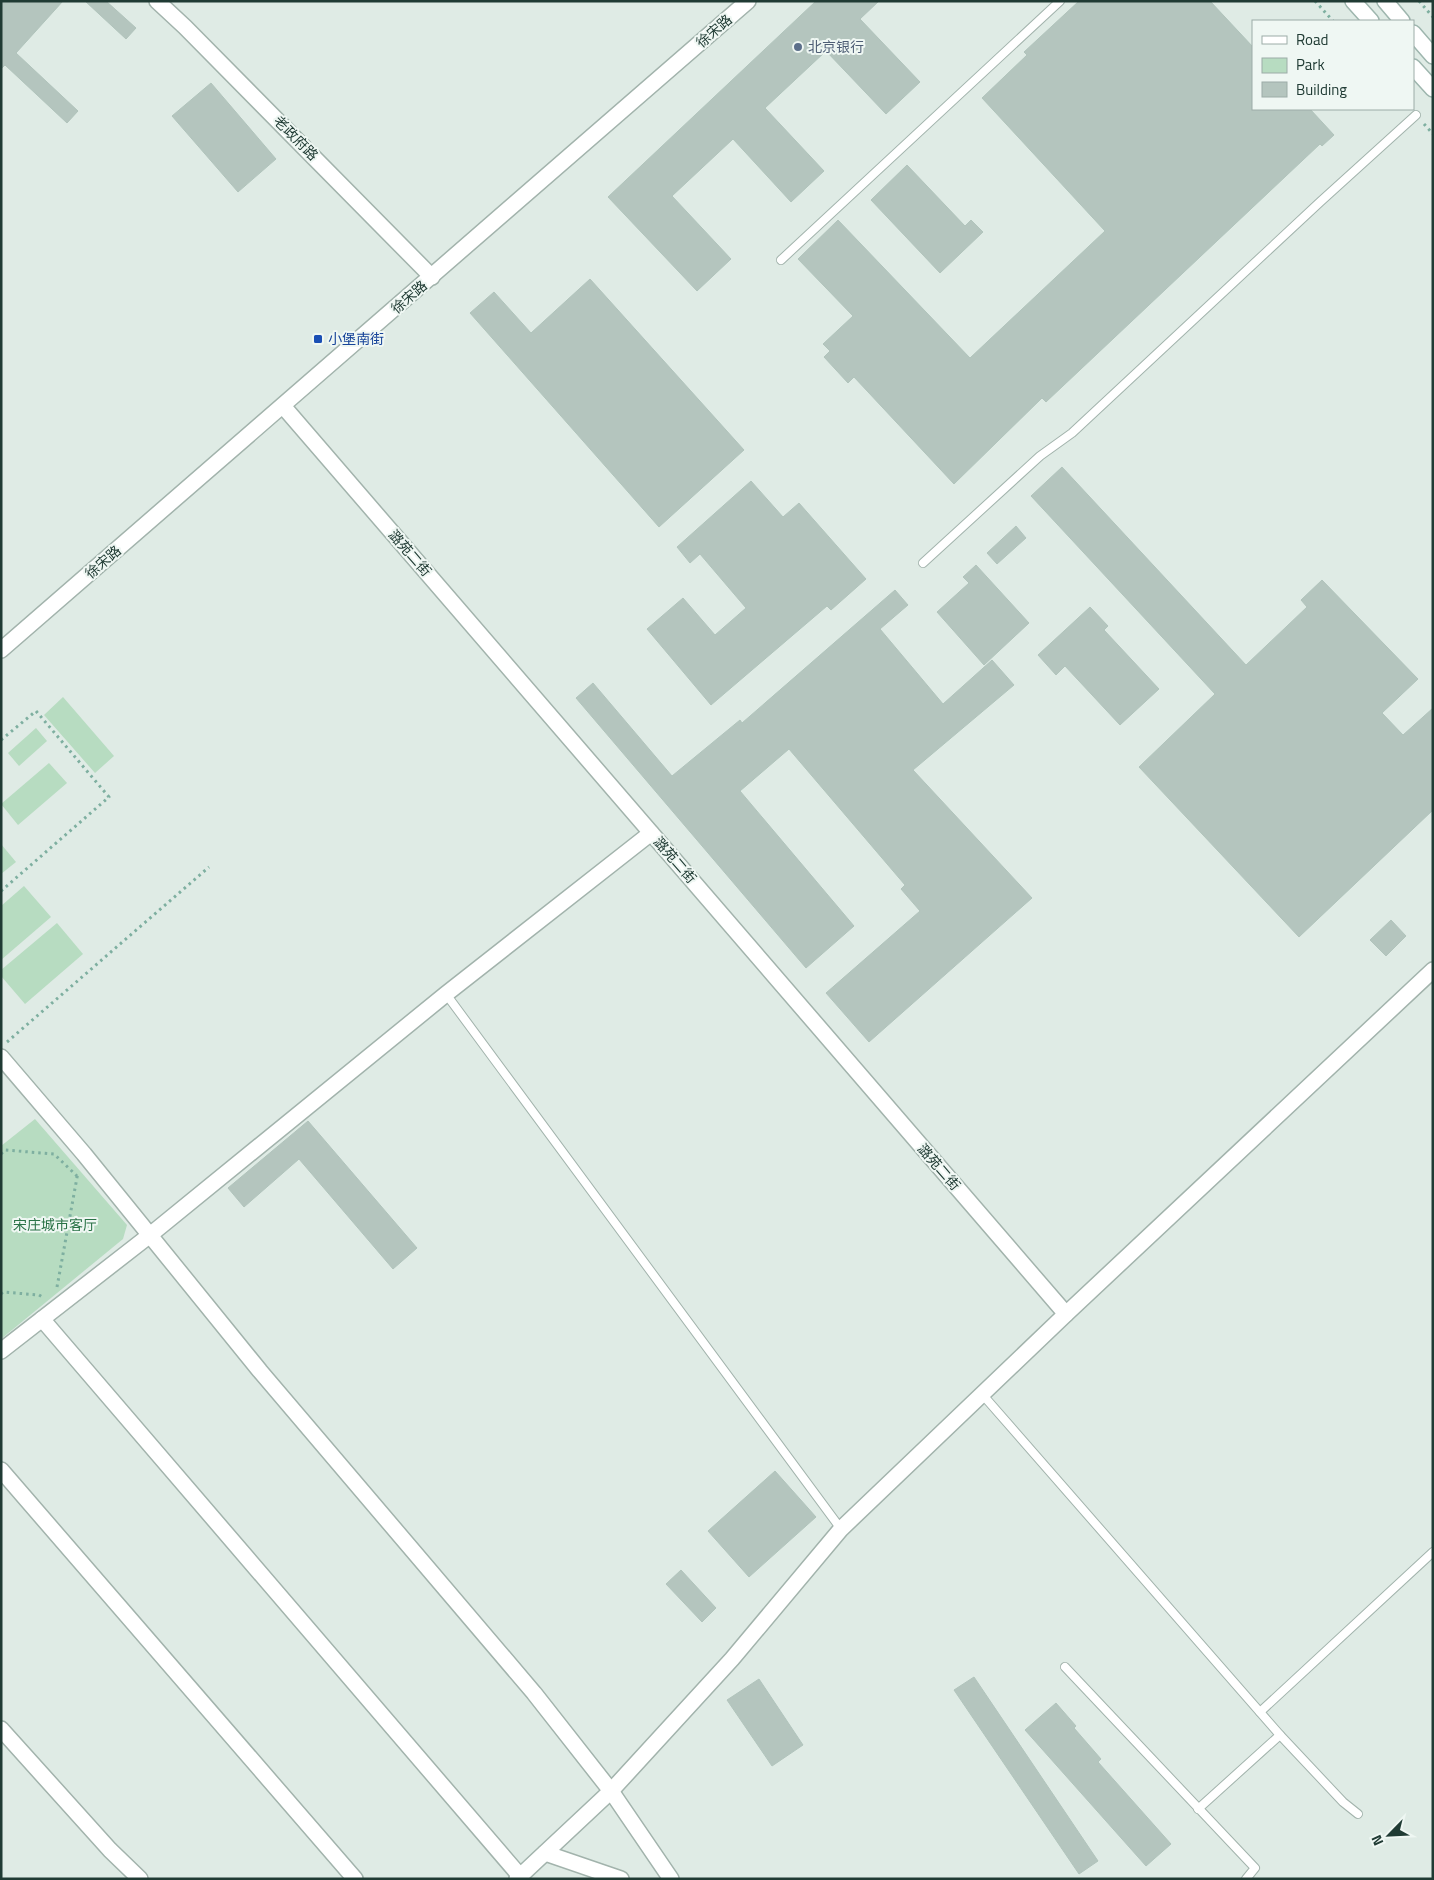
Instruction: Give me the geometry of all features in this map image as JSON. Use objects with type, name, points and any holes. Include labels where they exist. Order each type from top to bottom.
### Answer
[{"type":"street","name":"老政府路","points":[[157,1],[432,276]]},
{"type":"street","name":"徐宋路","points":[[1,650],[748,1]]},
{"type":"street","points":[[1353,1],[1370,20]]},
{"type":"street","points":[[1385,1],[1401,20]]},
{"type":"street","points":[[1414,34],[1433,56]]},
{"type":"street","points":[[1414,68],[1433,89]]},
{"type":"street","name":"潞苑二街","points":[[283,406],[1066,1314]]},
{"type":"street","points":[[1,1351],[150,1235],[446,994],[651,833]]},
{"type":"street","points":[[42,1319],[519,1877],[611,1791],[732,1659],[841,1529],[1066,1314],[1433,970]]},
{"type":"street","points":[[1,1057],[84,1154],[260,1371],[534,1693],[611,1791],[671,1879]]},
{"type":"street","points":[[1,1470],[355,1879]]},
{"type":"street","points":[[1,1729],[110,1850],[140,1879]]},
{"type":"street","points":[[545,1853],[621,1879]]},
{"type":"lane","points":[[781,260],[1060,1]]},
{"type":"lane","points":[[923,563],[1040,456],[1072,433],[1416,115]]},
{"type":"lane","points":[[446,994],[841,1529]]},
{"type":"lane","points":[[982,1394],[1280,1735],[1342,1802],[1358,1814]]},
{"type":"lane","points":[[1260,1712],[1433,1552]]},
{"type":"lane","points":[[1065,1667],[1255,1868],[1246,1879]]},
{"type":"lane","points":[[1198,1809],[1280,1735]]},
{"type":"path","points":[[1315,1],[1332,20]]},
{"type":"path","points":[[1419,1],[1433,16]]},
{"type":"path","points":[[1,740],[36,711],[109,797],[1,891]]},
{"type":"path","points":[[1,1048],[209,867]]},
{"type":"path","points":[[1,1154],[5,1150],[54,1154],[77,1176]]},
{"type":"path","points":[[56,1307],[58,1276],[77,1176],[84,1154]]},
{"type":"path","points":[[1,1294],[3,1292],[39,1295],[56,1307]]},
{"type":"green space","points":[[63,697],[114,756],[95,773],[44,715]]},
{"type":"green space","points":[[36,728],[47,741],[19,766],[8,753]]},
{"type":"green space","points":[[49,763],[67,783],[18,825],[1,804]]},
{"type":"green space","points":[[1,844],[16,862],[1,874]]},
{"type":"green space","points":[[24,886],[51,917],[1,960],[1,906]]},
{"type":"green space","points":[[57,923],[83,954],[25,1004],[1,976],[1,970]]},
{"type":"green space","name":"宋庄城市客厅","points":[[35,1119],[127,1225],[123,1239],[1,1339],[1,1146]]},
{"type":"building","points":[[1,1],[63,1],[16,53],[78,111],[67,123],[5,65],[1,69]]},
{"type":"building","points":[[85,1],[106,1],[136,28],[126,39]]},
{"type":"building","points":[[816,1],[879,1],[860,19],[920,82],[886,114],[826,51],[765,108],[824,171],[791,202],[733,139],[672,196],[731,259],[697,291],[608,197]]},
{"type":"building","points":[[1079,1],[1210,1],[1252,46],[1252,110],[1311,110],[1334,135],[1322,146],[1320,144],[1046,402],[1042,398],[954,484],[854,377],[848,383],[824,357],[830,351],[823,344],[853,316],[798,259],[838,220],[970,358],[1105,231],[982,98],[1027,55],[1024,52]]},
{"type":"building","points":[[211,83],[276,159],[238,192],[172,116]]},
{"type":"building","points":[[907,165],[965,226],[971,220],[983,232],[940,273],[871,200]]},
{"type":"building","points":[[590,279],[744,450],[659,527],[470,313],[494,292],[531,333]]},
{"type":"building","points":[[1062,467],[1246,665],[1307,607],[1301,600],[1322,580],[1418,679],[1382,713],[1403,735],[1433,708],[1433,810],[1299,937],[1139,767],[1215,694],[1031,496]]},
{"type":"building","points":[[751,481],[783,517],[799,503],[866,579],[831,610],[827,606],[711,705],[647,629],[683,598],[715,635],[746,608],[700,554],[690,563],[677,547]]},
{"type":"building","points":[[1016,526],[1026,538],[997,564],[987,553]]},
{"type":"building","points":[[976,565],[1029,623],[984,665],[937,612],[969,583],[963,577]]},
{"type":"building","points":[[895,590],[908,605],[880,629],[943,704],[992,660],[1014,685],[913,770],[1032,898],[869,1042],[826,993],[920,911],[901,889],[905,885],[789,749],[740,791],[854,926],[806,968],[576,698],[593,683],[672,776],[740,720],[742,723]]},
{"type":"building","points":[[1090,607],[1108,626],[1104,630],[1159,689],[1120,725],[1065,666],[1056,675],[1038,655]]},
{"type":"building","points":[[1391,920],[1406,936],[1386,956],[1370,940]]},
{"type":"building","points":[[308,1121],[417,1248],[393,1269],[299,1159],[244,1207],[228,1188]]},
{"type":"building","points":[[775,1471],[816,1517],[749,1577],[708,1531]]},
{"type":"building","points":[[681,1570],[716,1608],[702,1622],[666,1584]]},
{"type":"building","points":[[974,1677],[1098,1861],[1079,1874],[954,1690]]},
{"type":"building","points":[[759,1679],[803,1745],[772,1766],[727,1700]]},
{"type":"building","points":[[1056,1703],[1076,1726],[1074,1728],[1101,1759],[1098,1762],[1171,1844],[1146,1866],[1025,1730]]},
{"type":"place","name":"北京银行","points":[[798,47]]},
{"type":"place","name":"小堡南街","points":[[318,339]]}]
